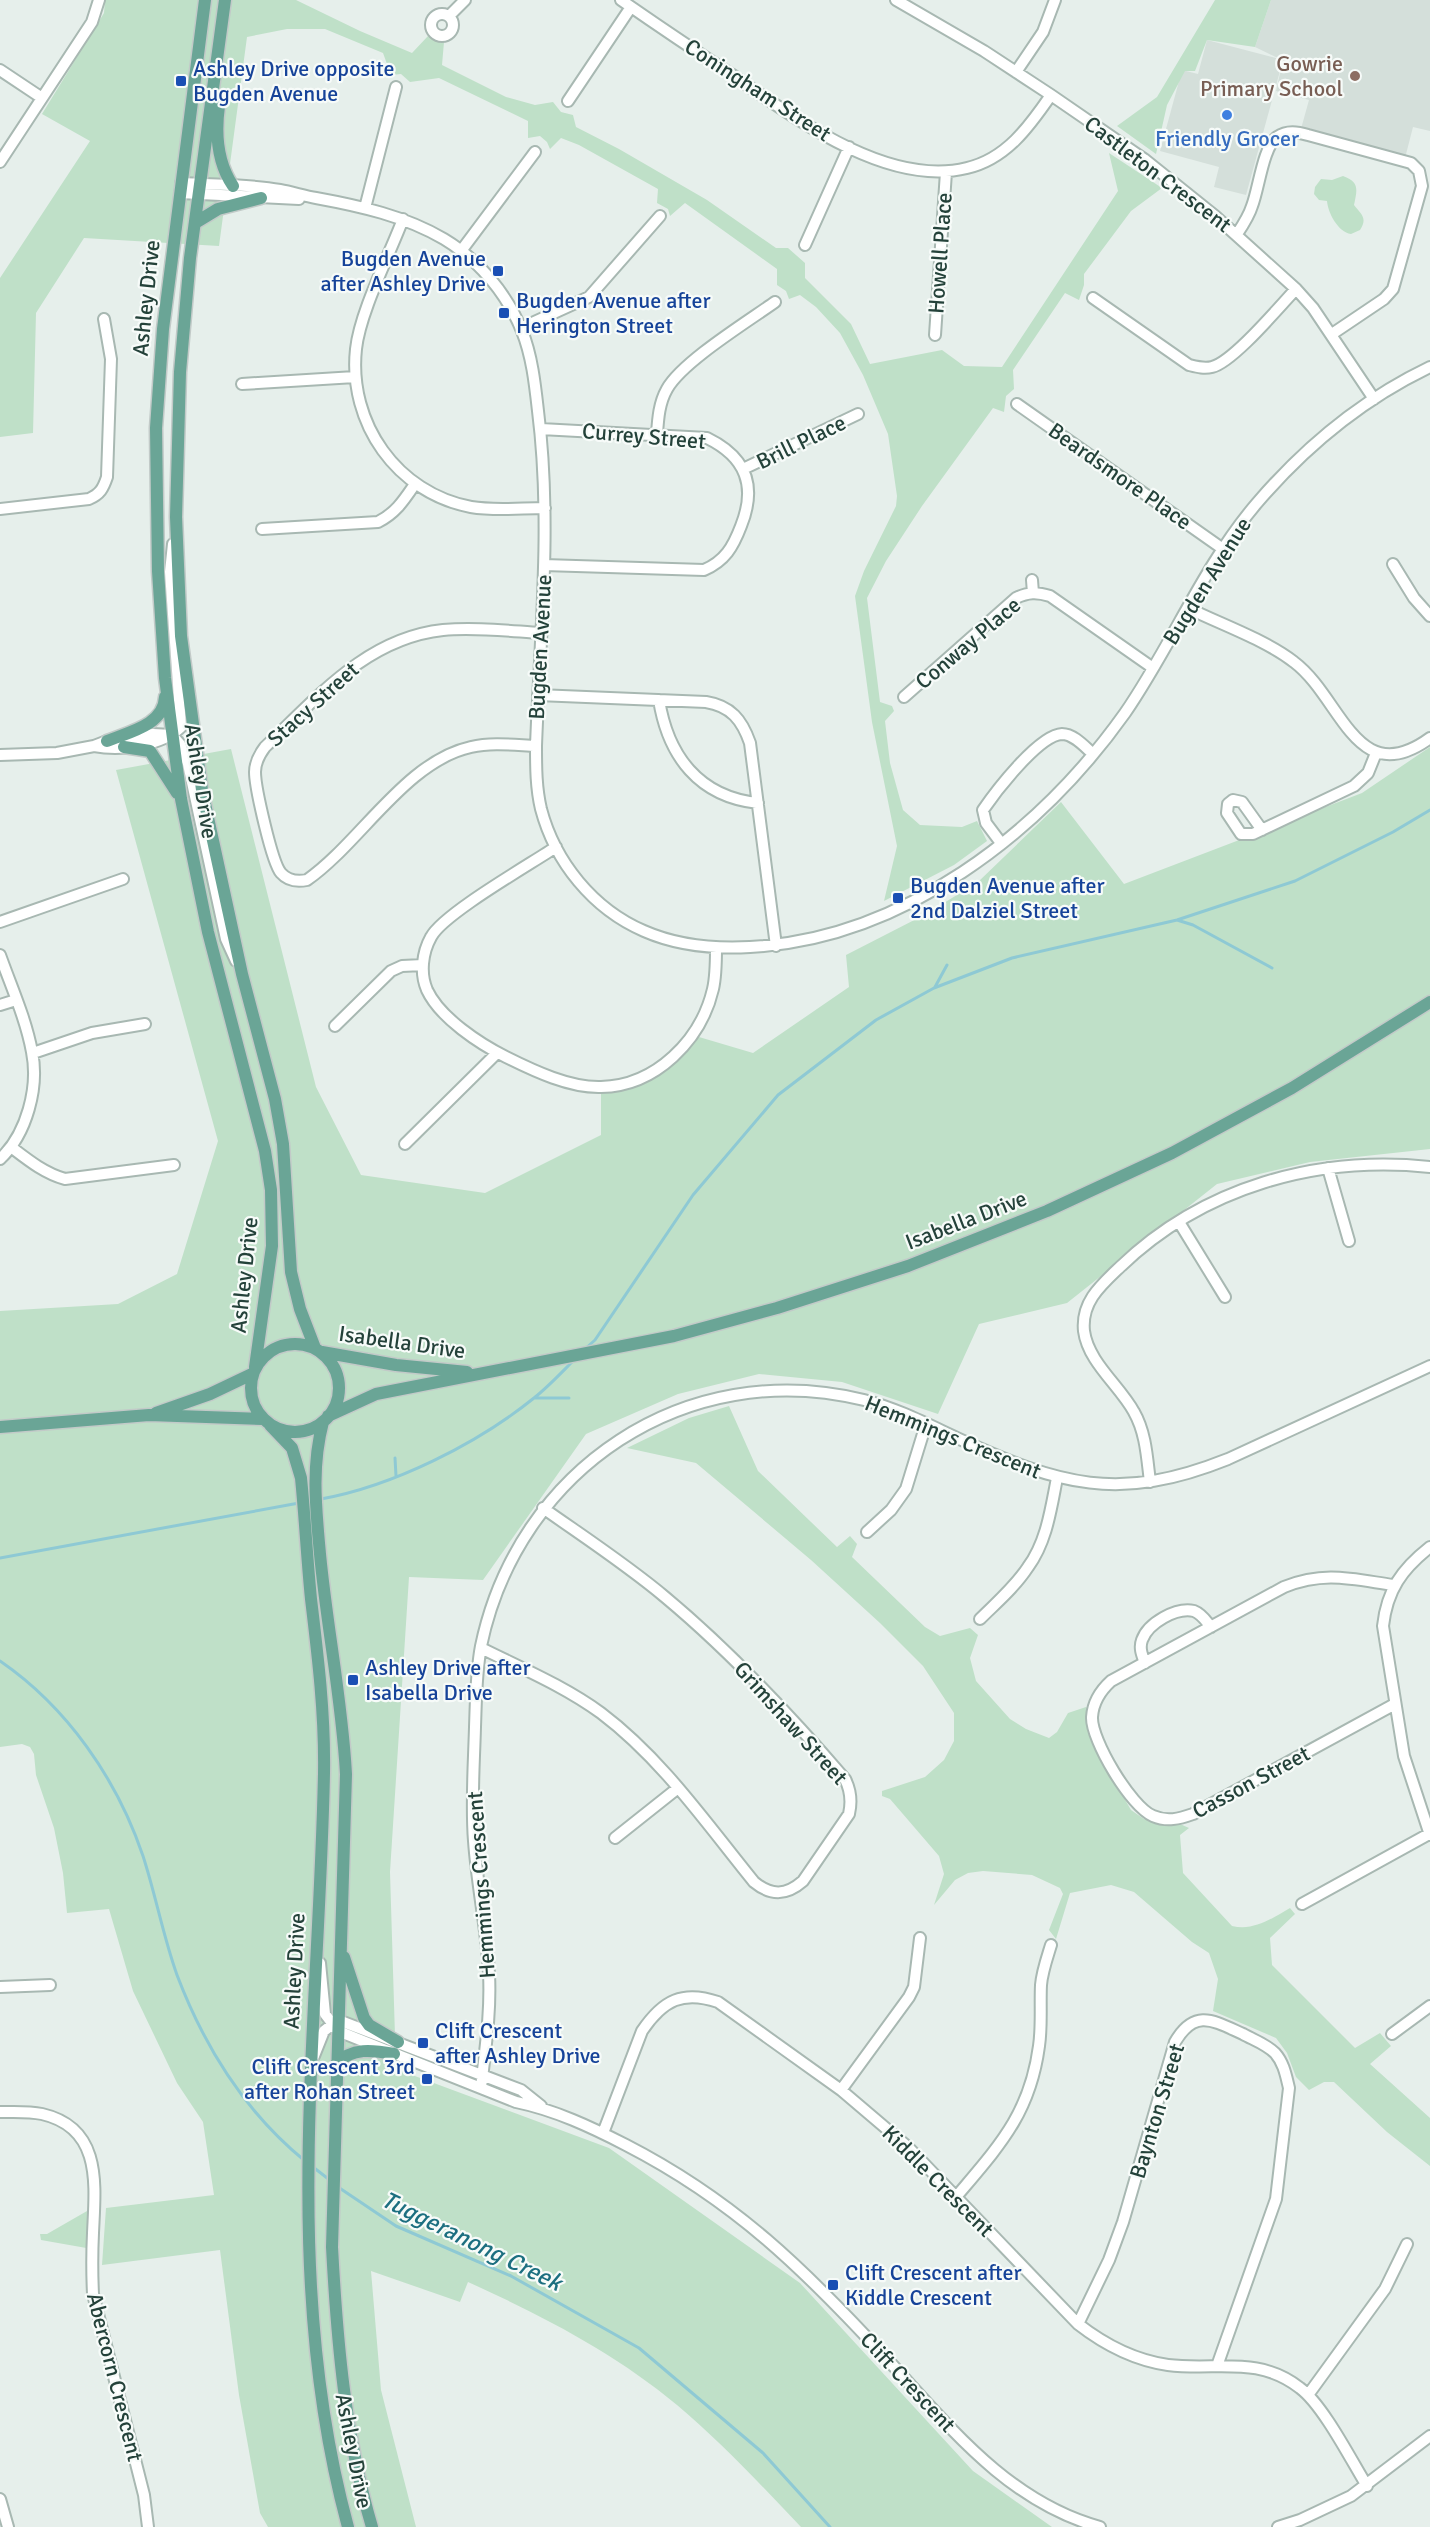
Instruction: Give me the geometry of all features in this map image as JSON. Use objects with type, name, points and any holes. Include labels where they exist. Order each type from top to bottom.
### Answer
[{"type":"main road","name":"Ashley Drive","points":[[205,0],[163,329],[156,428],[158,571],[165,678],[181,799],[208,932],[265,1151],[271,1190],[272,1246],[254,1370]]},
{"type":"main road","name":"Ashley Drive","points":[[225,0],[195,223],[181,362],[176,517],[181,636],[202,790],[242,974],[276,1098],[283,1144],[291,1272],[300,1309],[318,1350]]},
{"type":"main road","points":[[218,49],[224,66],[217,118],[218,144],[224,170],[233,186]]},
{"type":"main road","points":[[195,223],[214,210],[261,198]]},
{"type":"main road","points":[[107,741],[154,720],[165,708],[165,678]]},
{"type":"main road","points":[[124,747],[150,751],[181,799]]},
{"type":"main road","name":"Isabella Drive","points":[[326,1419],[376,1394],[621,1347],[726,1323],[918,1262],[1047,1211],[1172,1153],[1345,1057],[1430,1002]]},
{"type":"main road","points":[[0,1427],[149,1415],[266,1422],[279,1429],[299,1432],[309,1430],[326,1419],[337,1402],[339,1382],[332,1363],[318,1350],[298,1343],[279,1346],[264,1356],[254,1370],[210,1394],[149,1415]]},
{"type":"main road","name":"Isabella Drive","points":[[318,1350],[396,1365],[477,1373]]},
{"type":"main road","points":[[254,1370],[251,1398],[266,1422]]},
{"type":"main road","name":"Ashley Drive","points":[[326,1419],[308,1477],[324,1726],[323,1824],[311,2068],[308,2265],[313,2341],[322,2406],[348,2527]]},
{"type":"main road","name":"Ashley Drive","points":[[266,1422],[292,1448],[308,1477]]},
{"type":"main road","name":"Ashley Drive","points":[[312,1538],[345,1754],[341,1947],[336,2025],[333,2151],[336,2316],[343,2384],[354,2453],[372,2527]]},
{"type":"main road","points":[[341,1947],[364,2018],[396,2048]]},
{"type":"main road","points":[[336,2064],[343,2056],[353,2052],[396,2048]]},
{"type":"street","points":[[0,162],[92,22],[99,0]]},
{"type":"street","points":[[449,16],[465,0]]},
{"type":"street","name":"Coningham Street","points":[[621,0],[800,121],[849,147],[903,167],[946,172],[968,168],[999,154],[1018,139],[1051,95]]},
{"type":"street","name":"Castleton Crescent","points":[[896,0],[1051,95],[1144,159],[1237,234],[1296,289],[1332,334],[1374,399]]},
{"type":"street","points":[[1016,72],[1043,32],[1055,0]]},
{"type":"street","points":[[568,101],[632,7]]},
{"type":"street","points":[[0,70],[42,98]]},
{"type":"street","points":[[365,207],[396,87]]},
{"type":"street","points":[[1237,234],[1252,206],[1268,149],[1275,138],[1289,132],[1297,132],[1411,163],[1421,178],[1422,186],[1393,289],[1384,299],[1332,334]]},
{"type":"street","points":[[805,245],[849,147]]},
{"type":"street","points":[[461,251],[535,152]]},
{"type":"street","name":"Howell Place","points":[[934,335],[946,172]]},
{"type":"street","name":"Bugden Avenue","points":[[180,188],[233,186],[279,189],[365,207],[403,219],[444,239],[461,251],[496,286],[521,328],[533,371],[541,429],[545,508],[536,746],[536,782],[541,809],[556,847],[577,881],[615,915],[636,927],[670,941],[716,948],[776,946],[814,939],[851,928],[933,890],[1001,843],[1049,801],[1093,754],[1125,712],[1154,668],[1223,549],[1256,504],[1292,464],[1332,429],[1374,399],[1430,367]]},
{"type":"street","points":[[200,189],[261,198],[314,198]]},
{"type":"street","points":[[521,328],[589,297],[660,216]]},
{"type":"street","points":[[403,219],[364,318],[356,347],[355,377],[365,417],[375,439],[393,464],[415,484],[448,501],[472,507],[545,508]]},
{"type":"street","points":[[1093,298],[1189,365],[1201,368],[1213,367],[1230,357],[1296,289]]},
{"type":"street","points":[[657,434],[663,397],[675,376],[775,302]]},
{"type":"street","points":[[0,509],[89,499],[99,495],[103,489],[107,477],[111,359],[104,319]]},
{"type":"street","points":[[242,384],[355,377]]},
{"type":"street","name":"Beardsmore Place","points":[[1017,404],[1223,549]]},
{"type":"street","name":"Brill Place","points":[[743,469],[858,414]]},
{"type":"street","name":"Currey Street","points":[[541,429],[707,438],[728,450],[743,469]]},
{"type":"street","points":[[544,565],[704,570],[716,564],[736,541],[745,516],[749,489],[743,469]]},
{"type":"street","points":[[262,529],[378,522],[390,516],[400,507],[415,484]]},
{"type":"street","points":[[94,746],[108,749],[154,742],[172,735],[181,727],[170,572],[176,517]]},
{"type":"street","points":[[1393,564],[1414,598],[1430,616]]},
{"type":"street","name":"Conway Place","points":[[1032,580],[1033,592]]},
{"type":"street","name":"Conway Place","points":[[904,697],[1016,598],[1033,592],[1039,592],[1055,599],[1154,668]]},
{"type":"street","points":[[1188,608],[1293,661],[1323,692],[1358,741],[1376,753],[1398,755],[1413,751],[1430,738]]},
{"type":"street","name":"Stacy Street","points":[[536,746],[491,744],[471,747],[450,754],[414,778],[307,879],[294,881],[286,878],[275,863],[255,781],[257,759],[266,747],[343,673],[383,648],[417,635],[452,630],[541,633]]},
{"type":"street","points":[[538,695],[719,704],[737,716],[745,728],[750,743],[776,946]]},
{"type":"street","points":[[659,700],[670,741],[680,759],[693,774],[707,787],[723,796],[758,803]]},
{"type":"street","points":[[0,755],[57,753],[94,746],[107,741],[153,734],[172,735],[180,744],[188,765],[226,939],[242,974]]},
{"type":"street","points":[[1001,843],[986,823],[983,810],[995,793],[1027,758],[1051,737],[1061,734],[1074,738],[1093,754]]},
{"type":"street","points":[[1262,830],[1354,786],[1368,773],[1376,753]]},
{"type":"street","points":[[556,847],[439,926],[425,950],[423,965],[426,986],[435,1004],[461,1028],[497,1053],[556,1078],[592,1087],[633,1082],[653,1072],[671,1059],[702,1021],[714,986],[716,948]]},
{"type":"street","points":[[0,922],[123,879]]},
{"type":"street","points":[[0,955],[33,1053],[33,1084],[28,1109],[11,1147],[0,1159]]},
{"type":"street","points":[[335,1026],[391,971],[402,966],[423,965]]},
{"type":"street","points":[[0,1005],[16,1000]]},
{"type":"street","points":[[33,1053],[92,1033],[145,1024]]},
{"type":"street","points":[[405,1144],[497,1053]]},
{"type":"street","points":[[11,1147],[45,1171],[65,1179],[174,1165]]},
{"type":"street","points":[[1150,1482],[1142,1430],[1125,1398],[1088,1346],[1084,1318],[1088,1304],[1098,1288],[1129,1258],[1179,1222],[1214,1201],[1251,1185],[1289,1174],[1367,1164],[1430,1167]]},
{"type":"street","points":[[1328,1168],[1349,1241]]},
{"type":"street","points":[[1179,1222],[1225,1297]]},
{"type":"street","name":"Hemmings Crescent","points":[[481,2088],[490,2005],[489,1971],[473,1807],[476,1692],[481,1648],[494,1600],[522,1539],[543,1508],[566,1482],[600,1453],[628,1434],[677,1410],[737,1394],[774,1390],[810,1391],[864,1400],[926,1424],[1005,1460],[1057,1478],[1115,1485],[1150,1482],[1197,1471],[1228,1459],[1430,1366]]},
{"type":"street","points":[[867,1532],[891,1510],[906,1489],[926,1424]]},
{"type":"street","points":[[980,1619],[1022,1575],[1038,1550],[1048,1520],[1057,1478]]},
{"type":"street","name":"Grimshaw Street","points":[[481,1648],[565,1690],[599,1712],[647,1753],[754,1882],[768,1892],[778,1893],[794,1888],[803,1881],[844,1823],[852,1804],[850,1788],[845,1779],[784,1709],[737,1661],[664,1596],[543,1508]]},
{"type":"street","points":[[1302,1904],[1430,1834],[1409,1776],[1383,1626],[1385,1609],[1393,1585],[1414,1560],[1430,1547]]},
{"type":"street","name":"Casson Street","points":[[1393,1585],[1323,1576],[1284,1587],[1111,1681],[1095,1702],[1092,1723],[1096,1737],[1130,1797],[1152,1816],[1166,1820],[1180,1819],[1193,1814],[1395,1704]]},
{"type":"street","points":[[1145,1663],[1140,1650],[1143,1637],[1164,1618],[1178,1612],[1193,1611],[1203,1616],[1211,1627]]},
{"type":"street","points":[[615,1838],[678,1788]]},
{"type":"street","points":[[311,2068],[320,2037],[336,2025],[326,2014],[317,1929]]},
{"type":"street","points":[[841,2090],[914,1987],[920,1938]]},
{"type":"street","points":[[956,2197],[1010,2131],[1028,2096],[1040,2042],[1041,1983],[1051,1945]]},
{"type":"street","points":[[0,1987],[51,1985]]},
{"type":"street","name":"Kiddle Crescent","points":[[603,2133],[642,2031],[651,2017],[663,2006],[683,1997],[705,1997],[718,2002],[841,2090],[908,2147],[1078,2324],[1114,2348],[1145,2361],[1170,2365],[1250,2366],[1268,2370],[1285,2378],[1308,2395],[1367,2486]]},
{"type":"street","points":[[1392,2034],[1430,2006]]},
{"type":"street","name":"Baynton Street","points":[[1078,2324],[1109,2260],[1123,2222],[1176,2042],[1186,2027],[1197,2021],[1213,2020],[1264,2044],[1275,2053],[1286,2072],[1289,2088],[1276,2199],[1217,2366]]},
{"type":"street","name":"Clift Crescent","points":[[336,2025],[396,2048],[521,2090],[544,2108]]},
{"type":"street","name":"Clift Crescent","points":[[396,2048],[481,2088],[516,2102],[544,2108],[603,2133],[654,2159],[704,2190],[773,2243],[825,2293],[975,2454],[1005,2479],[1054,2509],[1100,2527]]},
{"type":"street","name":"Abercorn Crescent","points":[[0,2112],[43,2114],[59,2121],[80,2137],[92,2160],[96,2177],[91,2262],[93,2294],[144,2495],[148,2527]]},
{"type":"street","points":[[1308,2395],[1385,2289],[1407,2244]]},
{"type":"street","points":[[1278,2527],[1334,2506],[1367,2486],[1430,2436]]},
{"type":"street","points":[[0,2499],[8,2527]]},
{"type":"shaded area","name":"Gowrie Primary School","points":[[1271,0],[1430,0],[1430,131],[1413,127],[1404,162],[1299,136],[1309,100],[1276,91],[1283,60],[1246,195],[1214,187],[1219,167],[1160,151],[1182,70],[1198,74],[1207,40],[1280,59],[1255,47]]},
{"type":"green space","points":[[105,0],[296,0],[412,53],[428,36],[444,42],[442,65],[506,97],[535,105],[553,102],[561,112],[573,115],[576,127],[707,200],[776,248],[788,248],[805,263],[805,278],[851,324],[870,364],[942,350],[964,366],[1002,367],[1118,191],[1109,153],[1162,188],[1131,211],[1084,274],[1084,285],[1079,300],[1065,293],[1013,370],[1014,389],[1006,396],[1004,412],[993,408],[922,506],[886,561],[867,598],[880,702],[892,706],[894,711],[885,721],[890,763],[903,810],[920,825],[962,827],[977,821],[987,841],[954,865],[884,901],[897,846],[872,722],[855,596],[864,571],[896,506],[897,496],[888,434],[863,375],[840,333],[816,307],[800,295],[789,299],[786,291],[777,285],[777,269],[685,203],[670,216],[668,209],[657,203],[658,189],[579,145],[561,138],[550,149],[547,142],[540,136],[528,138],[528,121],[439,78],[410,82],[401,74],[391,75],[383,53],[325,29],[287,29],[247,37],[219,246],[84,238],[36,313],[33,433],[0,437],[0,278],[90,141],[42,114],[104,13]]},
{"type":"green space","points":[[1215,0],[1271,0],[1255,47],[1207,40],[1195,71],[1185,71],[1167,105],[1156,154],[1117,126],[1157,97]]},
{"type":"green space","points":[[1343,176],[1355,184],[1354,205],[1363,219],[1360,230],[1351,234],[1342,230],[1334,221],[1327,201],[1319,200],[1314,194],[1315,187],[1321,179],[1332,180]]},
{"type":"green space","points":[[1430,747],[1430,1149],[1310,1162],[1217,1184],[1067,1303],[979,1324],[938,1414],[842,1382],[759,1374],[678,1394],[586,1434],[483,1580],[409,1577],[390,1872],[396,2069],[609,2148],[800,2283],[973,2471],[1052,2527],[801,2527],[740,2464],[677,2405],[628,2368],[577,2336],[468,2282],[460,2302],[371,2271],[381,2390],[416,2527],[268,2527],[260,2513],[239,2395],[220,2250],[102,2265],[106,2208],[214,2195],[203,2122],[177,2083],[133,1991],[109,1909],[67,1913],[63,1873],[54,1828],[36,1775],[34,1754],[30,1747],[22,1744],[0,1747],[0,1311],[118,1304],[177,1274],[218,1141],[116,770],[231,749],[316,1087],[361,1175],[485,1193],[601,1135],[601,1090],[655,1075],[677,1061],[699,1037],[753,1053],[849,987],[846,955],[926,914],[978,882],[1061,802],[1124,884],[1362,793]]},
{"type":"green space","points":[[729,1406],[758,1471],[837,1547],[850,1536],[857,1544],[852,1557],[925,1627],[940,1636],[970,1628],[978,1635],[970,1658],[976,1681],[1010,1719],[1026,1729],[1049,1738],[1057,1732],[1068,1713],[1086,1707],[1088,1709],[1088,1730],[1091,1741],[1131,1810],[1144,1819],[1158,1824],[1180,1824],[1189,1828],[1180,1835],[1183,1873],[1232,1926],[1255,1925],[1290,1908],[1295,1914],[1270,1938],[1272,1965],[1355,2048],[1380,2033],[1391,2046],[1370,2064],[1430,2118],[1430,2166],[1387,2132],[1334,2082],[1324,2082],[1309,2090],[1296,2077],[1287,2053],[1276,2038],[1213,2011],[1218,1979],[1209,1953],[1192,1942],[1134,1892],[1111,1885],[1070,1893],[1056,1939],[1049,1930],[1063,1894],[1060,1888],[1032,1875],[983,1871],[968,1873],[955,1880],[934,1905],[944,1874],[939,1856],[890,1799],[882,1796],[882,1791],[925,1777],[944,1760],[954,1741],[954,1713],[923,1666],[811,1560],[696,1463],[627,1448],[689,1418]]},
{"type":"green space","points":[[94,2207],[92,2249],[41,2240],[40,2234],[47,2234]]},
{"type":"waterway","points":[[585,1349],[595,1340],[693,1195],[778,1095],[876,1020],[934,988],[1012,958],[1177,920],[1295,881],[1393,832],[1430,810]]},
{"type":"waterway","points":[[1177,920],[1193,925],[1272,968]]},
{"type":"waterway","points":[[935,987],[947,965]]},
{"type":"waterway","points":[[321,1499],[377,1484],[461,1447],[534,1398],[574,1360]]},
{"type":"waterway","points":[[535,1398],[569,1398]]},
{"type":"waterway","points":[[395,1458],[396,1476]]},
{"type":"waterway","points":[[0,1558],[299,1503]]},
{"type":"waterway","name":"Tuggeranong Creek","points":[[0,1661],[47,1700],[87,1747],[104,1773],[132,1827],[143,1856],[172,1960],[200,2027],[229,2077],[246,2100],[264,2122],[305,2161]]},
{"type":"waterway","name":"Tuggeranong Creek","points":[[313,2167],[331,2181]]},
{"type":"waterway","name":"Tuggeranong Creek","points":[[338,2187],[396,2226],[511,2276],[639,2348],[763,2453],[830,2527]]},
{"type":"place","name":"Gowrie Primary School","points":[[1355,76]]},
{"type":"place","name":"Ashley Drive opposite Bugden Avenue","points":[[181,81]]},
{"type":"place","name":"Friendly Grocer","points":[[1227,115]]},
{"type":"place","name":"Bugden Avenue after Ashley Drive","points":[[498,271]]},
{"type":"place","name":"Bugden Avenue after Herington Street","points":[[504,313]]},
{"type":"place","name":"Bugden Avenue after 2nd Dalziel Street","points":[[898,898]]},
{"type":"place","name":"Ashley Drive after Isabella Drive","points":[[353,1680]]},
{"type":"place","name":"Clift Crescent after Ashley Drive","points":[[423,2043]]},
{"type":"place","name":"Clift Crescent 3rd after Rohan Street","points":[[427,2079]]},
{"type":"place","name":"Clift Crescent after Kiddle Crescent","points":[[833,2285]]}]
